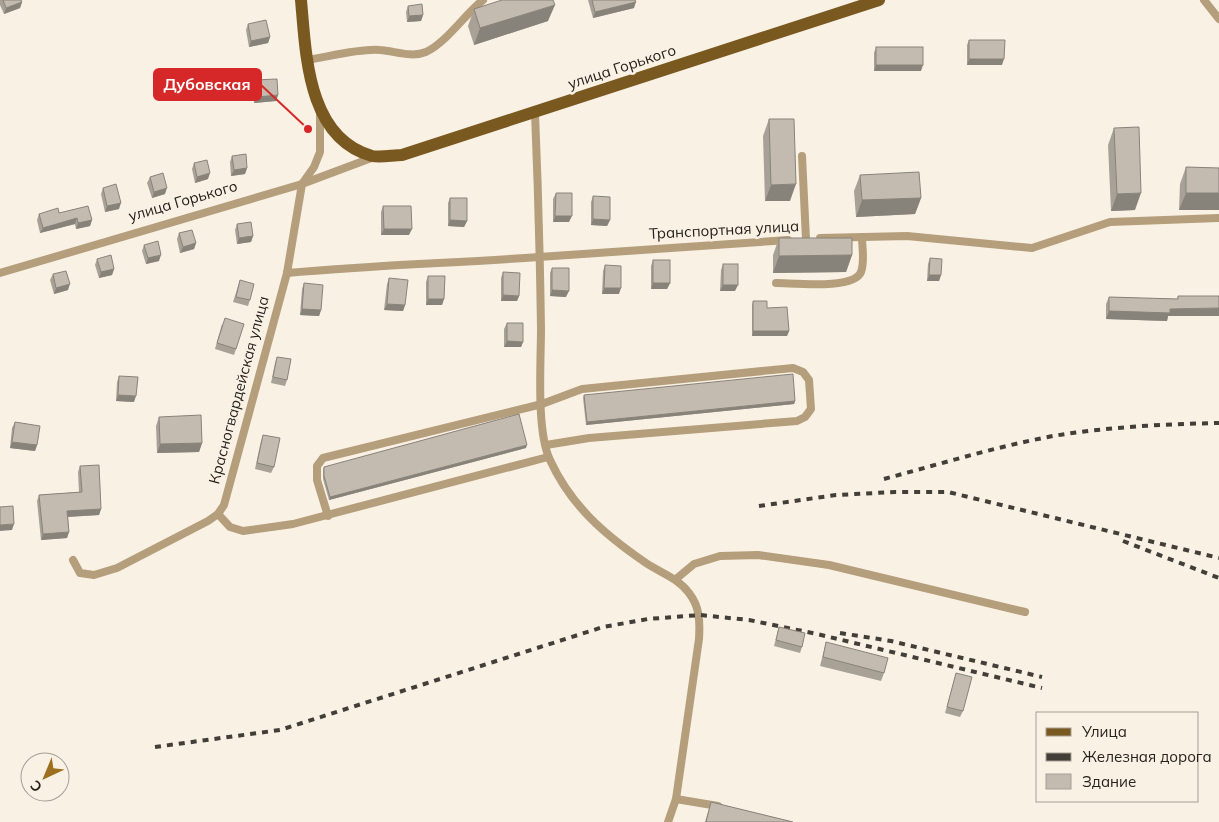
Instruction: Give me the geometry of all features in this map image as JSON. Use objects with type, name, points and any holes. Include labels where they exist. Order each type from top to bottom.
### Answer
[{"type":"main road","points":[[300,0],[306,60]]},
{"type":"main road","name":"улица Горького","points":[[306,60],[320,111],[338,135],[356,150],[374,156],[402,155],[879,0]]},
{"type":"lane","points":[[306,60],[378,50],[404,54],[424,53],[439,43],[483,0]]},
{"type":"lane","points":[[1204,0],[1219,19]]},
{"type":"lane","name":"Красногвардейская улица","points":[[218,514],[224,505],[287,274],[302,184],[314,167],[320,152],[320,111]]},
{"type":"lane","points":[[535,113],[540,257],[542,404],[548,457],[566,491],[596,525],[618,544],[653,568],[676,579],[690,594],[700,615],[699,639],[676,799],[668,822]]},
{"type":"lane","name":"улица Горького","points":[[0,273],[302,184],[374,156]]},
{"type":"lane","points":[[802,156],[806,239]]},
{"type":"lane","name":"Транспортная улица","points":[[287,274],[352,267],[862,236],[907,236],[1032,248],[1110,222],[1219,218]]},
{"type":"lane","points":[[776,283],[850,282],[860,274],[862,266],[862,236]]},
{"type":"lane","points":[[328,516],[318,480],[317,466],[323,458],[542,404],[582,389],[792,368],[803,372],[809,380],[811,409],[805,417],[797,421],[589,438],[546,445]]},
{"type":"lane","points":[[73,560],[80,573],[94,575],[138,557],[218,514],[230,527],[242,531],[293,524],[548,457]]},
{"type":"lane","points":[[676,579],[694,564],[720,556],[758,555],[829,565],[1025,612]]},
{"type":"lane","points":[[676,799],[722,807]]},
{"type":"building","points":[[3,0],[21,0],[22,2],[6,8]]},
{"type":"building","points":[[502,0],[553,0],[555,5],[480,28],[474,9]]},
{"type":"building","points":[[592,0],[635,0],[636,2],[595,12]]},
{"type":"building","points":[[422,4],[423,15],[409,16],[408,6]]},
{"type":"building","points":[[266,20],[270,37],[251,41],[248,24]]},
{"type":"building","points":[[969,40],[1005,40],[1004,59],[969,59]]},
{"type":"building","points":[[876,47],[923,47],[923,65],[876,65]]},
{"type":"building","points":[[277,79],[278,95],[257,97],[255,80]]},
{"type":"building","points":[[769,119],[794,119],[796,184],[771,185]]},
{"type":"building","points":[[1139,127],[1141,193],[1117,194],[1114,128]]},
{"type":"building","points":[[246,154],[247,168],[234,170],[232,156]]},
{"type":"building","points":[[207,160],[210,173],[197,177],[194,163]]},
{"type":"building","points":[[1186,167],[1219,168],[1219,193],[1186,193]]},
{"type":"building","points":[[919,172],[921,198],[862,200],[860,175]]},
{"type":"building","points":[[163,173],[167,188],[154,192],[150,177]]},
{"type":"building","points":[[116,184],[121,203],[107,206],[103,188]]},
{"type":"building","points":[[556,193],[572,193],[572,216],[555,216]]},
{"type":"building","points":[[593,196],[610,197],[610,220],[593,219]]},
{"type":"building","points":[[450,198],[467,198],[467,221],[450,220]]},
{"type":"building","points":[[88,206],[92,220],[78,223],[77,218],[43,228],[39,214],[58,208],[59,213]]},
{"type":"building","points":[[383,206],[411,206],[412,229],[384,229]]},
{"type":"building","points":[[251,222],[253,236],[239,238],[237,224]]},
{"type":"building","points":[[192,230],[196,243],[183,247],[179,233]]},
{"type":"building","points":[[779,238],[852,238],[852,255],[779,256]]},
{"type":"building","points":[[158,241],[161,255],[148,258],[144,245]]},
{"type":"building","points":[[111,255],[114,269],[101,272],[97,259]]},
{"type":"building","points":[[930,258],[942,259],[941,275],[929,275]]},
{"type":"building","points":[[653,260],[670,260],[670,283],[653,283]]},
{"type":"building","points":[[723,264],[738,264],[738,285],[723,285]]},
{"type":"building","points":[[605,265],[621,266],[621,288],[604,288]]},
{"type":"building","points":[[552,268],[569,268],[569,291],[552,290]]},
{"type":"building","points":[[66,271],[70,284],[56,288],[53,274]]},
{"type":"building","points":[[503,272],[520,273],[519,296],[503,295]]},
{"type":"building","points":[[428,276],[445,276],[444,299],[428,299]]},
{"type":"building","points":[[389,278],[408,280],[405,305],[387,304]]},
{"type":"building","points":[[240,280],[254,284],[250,300],[236,297]]},
{"type":"building","points":[[304,283],[323,285],[321,310],[302,309]]},
{"type":"building","points":[[1178,296],[1219,296],[1219,308],[1170,309],[1170,313],[1109,311],[1109,297],[1178,299]]},
{"type":"building","points":[[753,301],[767,301],[767,308],[787,307],[789,331],[753,331]]},
{"type":"building","points":[[225,318],[244,324],[236,349],[217,343]]},
{"type":"building","points":[[507,323],[523,323],[523,342],[507,341]]},
{"type":"building","points":[[277,357],[291,359],[287,380],[273,377]]},
{"type":"building","points":[[793,374],[795,401],[587,422],[584,395]]},
{"type":"building","points":[[119,376],[138,377],[136,396],[118,395]]},
{"type":"building","points":[[519,414],[527,445],[330,497],[324,476],[324,467]]},
{"type":"building","points":[[201,415],[202,443],[160,444],[159,417]]},
{"type":"building","points":[[15,422],[40,426],[37,445],[12,442]]},
{"type":"building","points":[[263,435],[280,438],[274,467],[257,463]]},
{"type":"building","points":[[99,465],[101,509],[67,511],[69,532],[43,534],[39,495],[82,492],[80,466]]},
{"type":"building","points":[[13,506],[14,524],[0,525],[0,507]]},
{"type":"building","points":[[779,627],[805,633],[802,647],[776,640]]},
{"type":"building","points":[[826,642],[888,658],[884,673],[823,657]]},
{"type":"building","points":[[956,673],[972,677],[963,711],[947,707]]},
{"type":"building","points":[[711,802],[793,822],[706,822]]},
{"type":"railway","points":[[884,479],[989,450],[1053,436],[1136,426],[1219,423]]},
{"type":"railway","points":[[759,506],[836,495],[948,492],[1219,558]]},
{"type":"railway","points":[[1123,541],[1219,578]]},
{"type":"railway","points":[[155,747],[280,730],[603,627],[648,619],[700,615],[749,620],[817,634],[1042,688]]},
{"type":"railway","points":[[840,633],[891,641],[1042,677]]},
{"type":"place","name":"Дубовская","points":[[308,129]]}]
